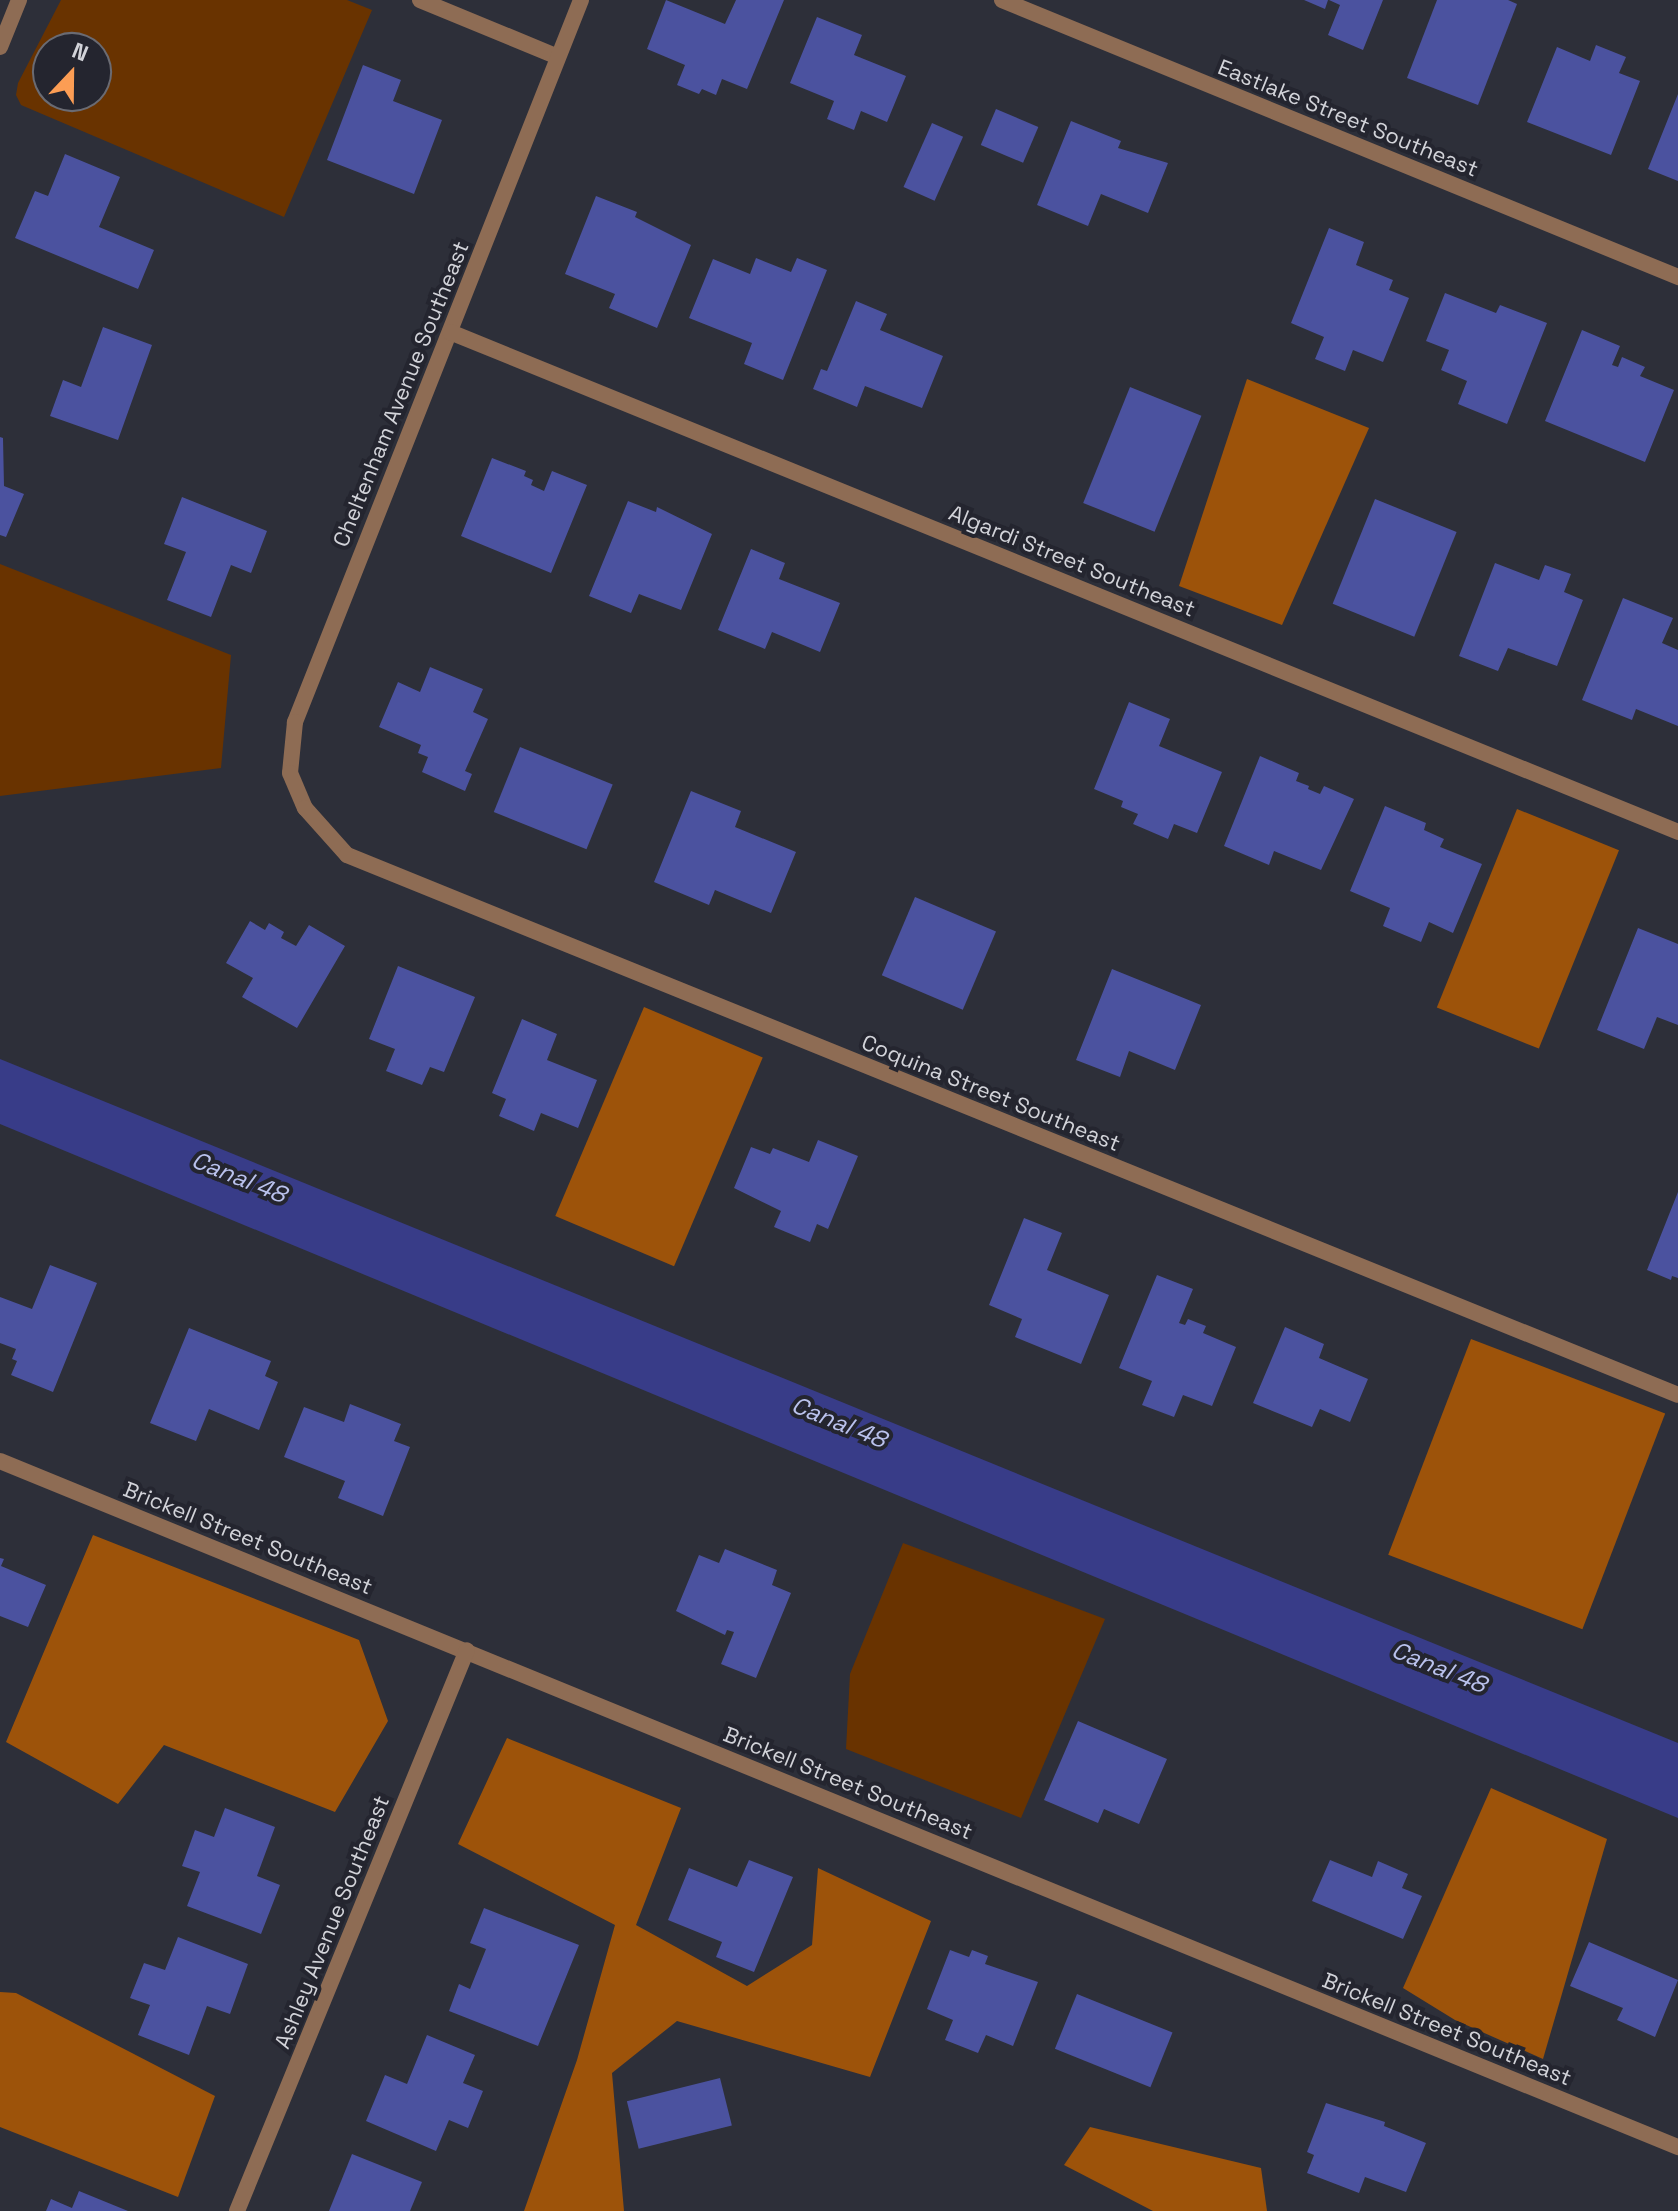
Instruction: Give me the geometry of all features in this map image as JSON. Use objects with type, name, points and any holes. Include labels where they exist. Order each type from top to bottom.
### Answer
[{"type":"street","points":[[0,47],[19,0]]},
{"type":"street","points":[[420,0],[558,57]]},
{"type":"street","name":"Cheltenham Avenue Southeast","points":[[305,808],[290,773],[295,722],[581,0]]},
{"type":"street","name":"Eastlake Street Southeast","points":[[1002,0],[1678,277]]},
{"type":"street","name":"Algardi Street Southeast","points":[[450,332],[1678,832]]},
{"type":"street","name":"Coquina Street Southeast","points":[[305,808],[347,855],[1678,1395]]},
{"type":"street","name":"Brickell Street Southeast","points":[[0,1461],[1678,2147]]},
{"type":"street","name":"Ashley Avenue Southeast","points":[[237,2211],[467,1650]]},
{"type":"shaded area","points":[[61,0],[347,0],[372,10],[284,217],[37,112],[112,112],[112,32],[44,32]]},
{"type":"shaded area","points":[[32,56],[32,110],[21,105],[16,95],[18,83]]},
{"type":"shaded area","points":[[1247,379],[1369,428],[1282,625],[1179,586]]},
{"type":"shaded area","points":[[0,564],[231,655],[221,768],[0,796]]},
{"type":"shaded area","points":[[1517,809],[1619,850],[1539,1049],[1437,1007]]},
{"type":"shaded area","points":[[644,1007],[763,1057],[674,1266],[555,1216]]},
{"type":"shaded area","points":[[1471,1339],[1665,1414],[1582,1629],[1388,1555]]},
{"type":"shaded area","points":[[93,1535],[359,1640],[388,1721],[335,1812],[164,1745],[118,1804],[6,1742]]},
{"type":"shaded area","points":[[903,1543],[1105,1619],[1021,1818],[846,1749],[850,1674]]},
{"type":"shaded area","points":[[507,1738],[681,1808],[636,1925],[747,1986],[812,1945],[818,1868],[931,1921],[870,2077],[677,2021],[612,2073],[624,2211],[524,2211],[577,2060],[615,1925],[458,1844]]},
{"type":"shaded area","points":[[1491,1788],[1607,1839],[1543,2059],[1455,2020],[1403,1988]]},
{"type":"shaded area","points":[[0,1992],[16,1993],[215,2096],[178,2197],[0,2127]]},
{"type":"shaded area","points":[[1090,2127],[1261,2168],[1267,2211],[1153,2211],[1064,2165]]},
{"type":"water","name":"Canal 48","points":[[0,1059],[1678,1743],[1678,1818],[0,1124]]},
{"type":"building","points":[[666,0],[725,24],[736,0],[784,0],[747,89],[722,79],[716,95],[702,89],[699,94],[677,85],[685,65],[647,49]]},
{"type":"building","points":[[1304,0],[1328,0],[1325,9]]},
{"type":"building","points":[[1329,0],[1383,0],[1363,50],[1328,35],[1340,5]]},
{"type":"building","points":[[1437,0],[1508,0],[1517,4],[1478,105],[1407,78]]},
{"type":"building","points":[[817,17],[862,35],[854,55],[906,76],[887,122],[861,111],[854,130],[827,119],[834,101],[790,83]]},
{"type":"building","points":[[1596,45],[1626,57],[1619,73],[1640,81],[1611,155],[1527,122],[1557,47],[1590,61]]},
{"type":"building","points":[[363,65],[401,80],[393,101],[442,120],[414,194],[327,160]]},
{"type":"building","points":[[1678,94],[1678,181],[1648,169]]},
{"type":"building","points":[[996,109],[1038,127],[1023,163],[981,145]]},
{"type":"building","points":[[1071,121],[1121,141],[1118,148],[1168,163],[1148,213],[1101,194],[1088,226],[1037,205]]},
{"type":"building","points":[[932,123],[963,137],[935,201],[904,187]]},
{"type":"building","points":[[65,154],[120,177],[99,227],[154,250],[138,289],[15,238],[35,191],[48,196]]},
{"type":"building","points":[[596,196],[637,212],[635,217],[691,245],[657,328],[609,308],[615,294],[565,274]]},
{"type":"building","points":[[1329,228],[1364,242],[1356,265],[1393,280],[1389,290],[1409,298],[1383,362],[1353,350],[1345,371],[1315,359],[1324,337],[1291,323]]},
{"type":"building","points":[[756,258],[791,272],[797,258],[827,270],[783,380],[744,364],[752,343],[689,318],[713,259],[750,274]]},
{"type":"building","points":[[1445,293],[1496,313],[1500,305],[1547,323],[1507,424],[1458,404],[1467,381],[1441,370],[1449,350],[1426,341]]},
{"type":"building","points":[[856,301],[887,314],[880,330],[943,356],[922,408],[865,386],[857,407],[813,389],[821,369],[827,371]]},
{"type":"building","points":[[103,327],[152,345],[118,440],[50,416],[63,380],[81,387]]},
{"type":"building","points":[[1582,330],[1620,346],[1612,365],[1618,367],[1622,357],[1645,367],[1640,376],[1674,390],[1645,462],[1545,421]]},
{"type":"building","points":[[1130,387],[1201,416],[1155,532],[1083,503]]},
{"type":"building","points":[[0,437],[3,438],[4,486],[24,494],[6,537],[0,535]]},
{"type":"building","points":[[492,458],[526,471],[524,476],[533,480],[531,485],[544,491],[552,471],[587,485],[551,573],[461,536]]},
{"type":"building","points":[[182,497],[267,531],[251,573],[231,565],[211,617],[167,600],[186,552],[164,544]]},
{"type":"building","points":[[1375,499],[1457,532],[1414,637],[1333,604]]},
{"type":"building","points":[[628,501],[656,512],[657,507],[712,534],[681,610],[639,594],[631,613],[589,596]]},
{"type":"building","points":[[751,549],[785,563],[779,579],[840,603],[820,652],[772,632],[765,649],[718,630]]},
{"type":"building","points":[[1495,563],[1539,580],[1545,565],[1571,574],[1564,592],[1583,600],[1557,666],[1508,648],[1498,671],[1459,656]]},
{"type":"building","points":[[1623,598],[1673,618],[1662,643],[1678,650],[1678,726],[1636,709],[1632,720],[1582,700]]},
{"type":"building","points":[[430,667],[483,689],[473,712],[488,719],[465,771],[472,774],[465,791],[422,772],[428,757],[418,753],[421,745],[379,727],[398,682],[420,692]]},
{"type":"building","points":[[1129,702],[1170,719],[1159,746],[1222,772],[1197,833],[1174,824],[1168,839],[1133,824],[1138,814],[1121,807],[1123,801],[1094,789]]},
{"type":"building","points":[[520,747],[613,784],[586,849],[494,812]]},
{"type":"building","points":[[1260,756],[1299,773],[1296,781],[1309,786],[1308,789],[1320,794],[1324,786],[1354,799],[1321,870],[1274,851],[1269,865],[1224,846]]},
{"type":"building","points":[[691,791],[741,811],[735,827],[796,852],[771,913],[715,890],[709,905],[654,882]]},
{"type":"building","points":[[1385,806],[1426,823],[1424,830],[1444,839],[1440,847],[1482,864],[1453,933],[1429,922],[1421,942],[1383,926],[1390,908],[1350,891]]},
{"type":"building","points":[[915,897],[996,931],[963,1010],[882,975]]},
{"type":"building","points":[[250,921],[265,930],[269,923],[284,932],[281,938],[296,946],[309,925],[345,946],[297,1028],[242,997],[253,978],[226,963]]},
{"type":"building","points":[[1638,928],[1678,944],[1678,1025],[1657,1017],[1644,1049],[1597,1030]]},
{"type":"building","points":[[398,966],[475,997],[444,1072],[430,1067],[422,1085],[386,1071],[395,1049],[369,1039]]},
{"type":"building","points":[[1112,969],[1201,1005],[1175,1070],[1129,1051],[1120,1077],[1076,1060]]},
{"type":"building","points":[[522,1019],[557,1034],[547,1060],[597,1080],[578,1128],[541,1113],[534,1131],[499,1116],[506,1099],[492,1093]]},
{"type":"building","points":[[818,1140],[858,1156],[828,1229],[817,1224],[810,1242],[774,1227],[781,1211],[734,1188],[751,1147],[770,1154],[773,1148],[809,1162]]},
{"type":"building","points":[[1678,1192],[1678,1278],[1672,1276],[1671,1280],[1647,1270]]},
{"type":"building","points":[[1024,1218],[1062,1233],[1047,1270],[1109,1295],[1081,1364],[1015,1337],[1022,1319],[989,1305]]},
{"type":"building","points":[[50,1265],[97,1283],[53,1392],[11,1375],[17,1361],[12,1359],[16,1349],[0,1343],[0,1297],[32,1309]]},
{"type":"building","points":[[1157,1275],[1193,1289],[1179,1323],[1185,1325],[1188,1319],[1206,1326],[1203,1333],[1236,1347],[1212,1406],[1183,1395],[1174,1417],[1142,1405],[1152,1381],[1119,1368]]},
{"type":"building","points":[[1285,1327],[1324,1344],[1319,1358],[1368,1379],[1350,1422],[1320,1409],[1312,1427],[1253,1403]]},
{"type":"building","points":[[189,1328],[271,1361],[265,1376],[278,1382],[259,1430],[209,1409],[196,1441],[150,1423]]},
{"type":"building","points":[[350,1404],[401,1424],[394,1441],[410,1447],[383,1516],[338,1498],[345,1481],[284,1457],[304,1407],[344,1422]]},
{"type":"building","points":[[725,1549],[777,1570],[772,1585],[791,1593],[756,1678],[721,1664],[734,1632],[727,1630],[725,1635],[676,1611],[699,1555],[719,1563]]},
{"type":"building","points":[[0,1558],[4,1559],[1,1566],[46,1585],[28,1627],[0,1616]]},
{"type":"building","points":[[1078,1721],[1167,1759],[1139,1824],[1104,1809],[1098,1823],[1044,1800]]},
{"type":"building","points":[[225,1808],[275,1827],[257,1876],[280,1885],[261,1934],[187,1906],[200,1872],[182,1866],[195,1830],[214,1837]]},
{"type":"building","points":[[749,1860],[793,1877],[754,1972],[716,1957],[722,1942],[668,1920],[689,1868],[737,1887]]},
{"type":"building","points":[[1330,1860],[1372,1877],[1378,1861],[1408,1874],[1402,1888],[1422,1896],[1403,1939],[1312,1901]]},
{"type":"building","points":[[484,1908],[579,1945],[538,2046],[449,2011],[459,1984],[470,1989],[486,1949],[470,1943]]},
{"type":"building","points":[[178,1937],[248,1964],[230,2014],[207,2006],[189,2055],[138,2035],[150,2005],[130,1998],[144,1963],[165,1970]]},
{"type":"building","points":[[1589,1942],[1678,1980],[1655,2037],[1617,2020],[1623,2008],[1570,1986]]},
{"type":"building","points":[[950,1950],[969,1957],[972,1950],[988,1956],[985,1964],[1038,1982],[1013,2046],[986,2035],[978,2053],[945,2040],[953,2020],[927,2009]]},
{"type":"building","points":[[1077,1994],[1172,2033],[1150,2087],[1055,2049]]},
{"type":"building","points":[[427,2035],[475,2055],[463,2083],[483,2091],[468,2128],[449,2120],[436,2151],[366,2121],[385,2075],[407,2084]]},
{"type":"building","points":[[720,2078],[732,2126],[639,2149],[627,2101]]},
{"type":"building","points":[[1326,2103],[1385,2122],[1384,2126],[1426,2143],[1406,2192],[1365,2177],[1359,2193],[1307,2173],[1314,2155],[1307,2152]]},
{"type":"building","points":[[352,2154],[422,2182],[410,2211],[329,2211]]},
{"type":"building","points":[[79,2191],[128,2211],[46,2211],[51,2199],[72,2208]]}]
